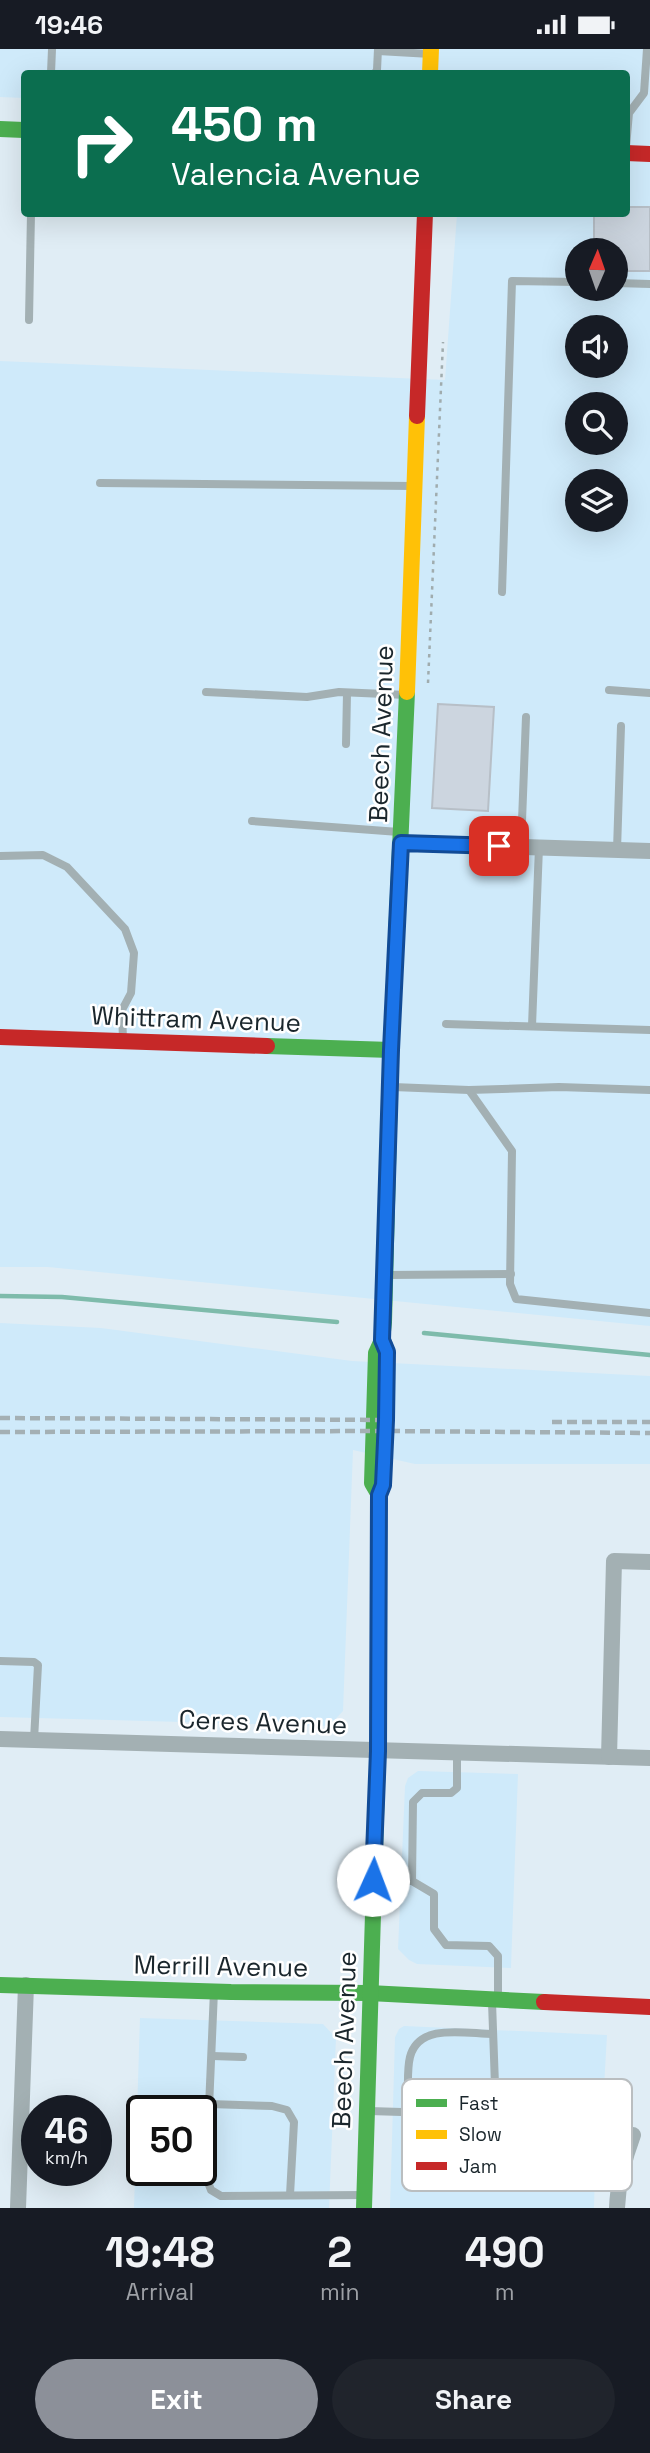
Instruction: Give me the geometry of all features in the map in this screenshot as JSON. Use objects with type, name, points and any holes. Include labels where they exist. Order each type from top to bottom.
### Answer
[{"type":"main road","points":[[430,70],[431,52]]},
{"type":"main road","points":[[0,129],[21,130]]},
{"type":"main road","points":[[630,153],[650,154]]},
{"type":"main road","name":"Beech Avenue","points":[[364,2202],[378,1751],[379,1495],[383,1485],[386,1420],[387,1352],[382,1340],[425,217]]},
{"type":"main road","name":"Whittram Avenue","points":[[0,1037],[391,1050]]},
{"type":"main road","name":"Merrill Avenue","points":[[0,1985],[369,1993],[650,2007]]},
{"type":"street","points":[[402,838],[521,847],[650,851]]},
{"type":"street","points":[[609,1757],[614,1561],[650,1562]]},
{"type":"street","name":"Ceres Avenue","points":[[0,1739],[650,1758]]},
{"type":"street","points":[[18,2208],[26,1985]]},
{"type":"lane","points":[[51,70],[52,49]]},
{"type":"lane","points":[[630,112],[644,93],[647,49]]},
{"type":"lane","points":[[377,70],[378,50],[431,52]]},
{"type":"lane","points":[[29,320],[31,217]]},
{"type":"lane","points":[[502,592],[512,281],[565,282]]},
{"type":"lane","points":[[628,283],[650,284]]},
{"type":"lane","points":[[100,483],[413,486]]},
{"type":"lane","points":[[609,690],[650,693]]},
{"type":"lane","points":[[206,692],[307,697],[347,693],[407,695]]},
{"type":"lane","points":[[346,744],[347,693]]},
{"type":"lane","points":[[521,847],[526,717]]},
{"type":"lane","points":[[617,850],[621,726]]},
{"type":"lane","points":[[252,821],[402,838]]},
{"type":"lane","points":[[532,1026],[539,847]]},
{"type":"lane","points":[[0,856],[43,855],[67,867],[125,929],[134,953],[131,993],[122,1010],[123,1041]]},
{"type":"lane","points":[[446,1024],[650,1030]]},
{"type":"lane","points":[[390,1087],[650,1090]]},
{"type":"lane","points":[[469,1090],[512,1151],[511,1274],[512,1292],[516,1299],[650,1313]]},
{"type":"lane","points":[[385,1276],[511,1274]]},
{"type":"lane","points":[[0,1661],[34,1662],[38,1665],[34,1740]]},
{"type":"lane","points":[[412,1881],[413,1802],[422,1793],[451,1793],[457,1788],[457,1752]]},
{"type":"lane","points":[[373,1880],[412,1881],[434,1894],[433,1929],[446,1945],[489,1946],[498,1956],[493,2034],[495,2079]]},
{"type":"lane","points":[[210,2095],[214,1991]]},
{"type":"lane","points":[[409,2079],[413,2049],[424,2036],[437,2032],[493,2034]]},
{"type":"lane","points":[[212,2056],[243,2057]]},
{"type":"lane","points":[[217,2104],[272,2106],[287,2110],[294,2122],[290,2195]]},
{"type":"lane","points":[[366,2111],[402,2112]]},
{"type":"lane","points":[[209,2186],[221,2196],[290,2195],[364,2202]]},
{"type":"path","points":[[428,683],[443,342]]},
{"type":"shaded area","points":[[0,49],[650,49],[650,1326],[48,1267],[0,1267],[0,361],[445,380],[457,217],[630,217],[630,70],[21,70],[21,98],[0,97]]},
{"type":"shaded area","points":[[0,1323],[101,1328],[352,1361],[650,1376],[650,1464],[415,1464],[353,1450],[343,1711],[329,1726],[0,1717]]},
{"type":"shaded area","points":[[418,1771],[518,1774],[511,1968],[417,1964],[398,1949],[405,1786],[408,1778]]},
{"type":"shaded area","points":[[140,2018],[323,2024],[336,2038],[329,2208],[134,2208],[135,2186],[217,2186],[217,2095],[138,2095]]},
{"type":"shaded area","points":[[404,2026],[607,2035],[604,2079],[402,2079],[402,2191],[594,2191],[594,2208],[390,2208],[395,2037]]},
{"type":"building","points":[[630,207],[650,207],[650,271],[628,271],[628,238],[594,238],[594,217],[630,217]]},
{"type":"building","points":[[438,704],[494,707],[488,811],[432,808]]},
{"type":"waterway","points":[[0,1296],[62,1297],[337,1322]]},
{"type":"waterway","points":[[424,1333],[650,1355]]},
{"type":"railway","points":[[0,1418],[391,1420]]},
{"type":"railway","points":[[552,1422],[650,1422]]},
{"type":"railway","points":[[0,1432],[650,1433]]},
{"type":"traffic: fast","points":[[0,129],[21,130]]},
{"type":"traffic: fast","points":[[379,1495],[372,1483],[376,1353],[382,1340],[384,1322],[391,1050],[407,692]]},
{"type":"traffic: fast","points":[[267,1046],[391,1050]]},
{"type":"traffic: fast","points":[[364,2208],[378,1751],[379,1495],[383,1485]]},
{"type":"traffic: fast","points":[[0,1985],[369,1993],[544,2002]]},
{"type":"traffic: slow","points":[[430,70],[431,49]]},
{"type":"traffic: slow","points":[[407,692],[417,416]]},
{"type":"traffic: jam","points":[[630,153],[650,154]]},
{"type":"traffic: jam","points":[[417,416],[425,217]]},
{"type":"traffic: jam","points":[[0,1037],[267,1046]]},
{"type":"traffic: jam","points":[[544,2002],[650,2007]]},
{"type":"route","points":[[373,1880],[378,1751],[379,1495],[383,1485],[386,1420],[387,1352],[382,1340],[401,843],[499,846]]}]
